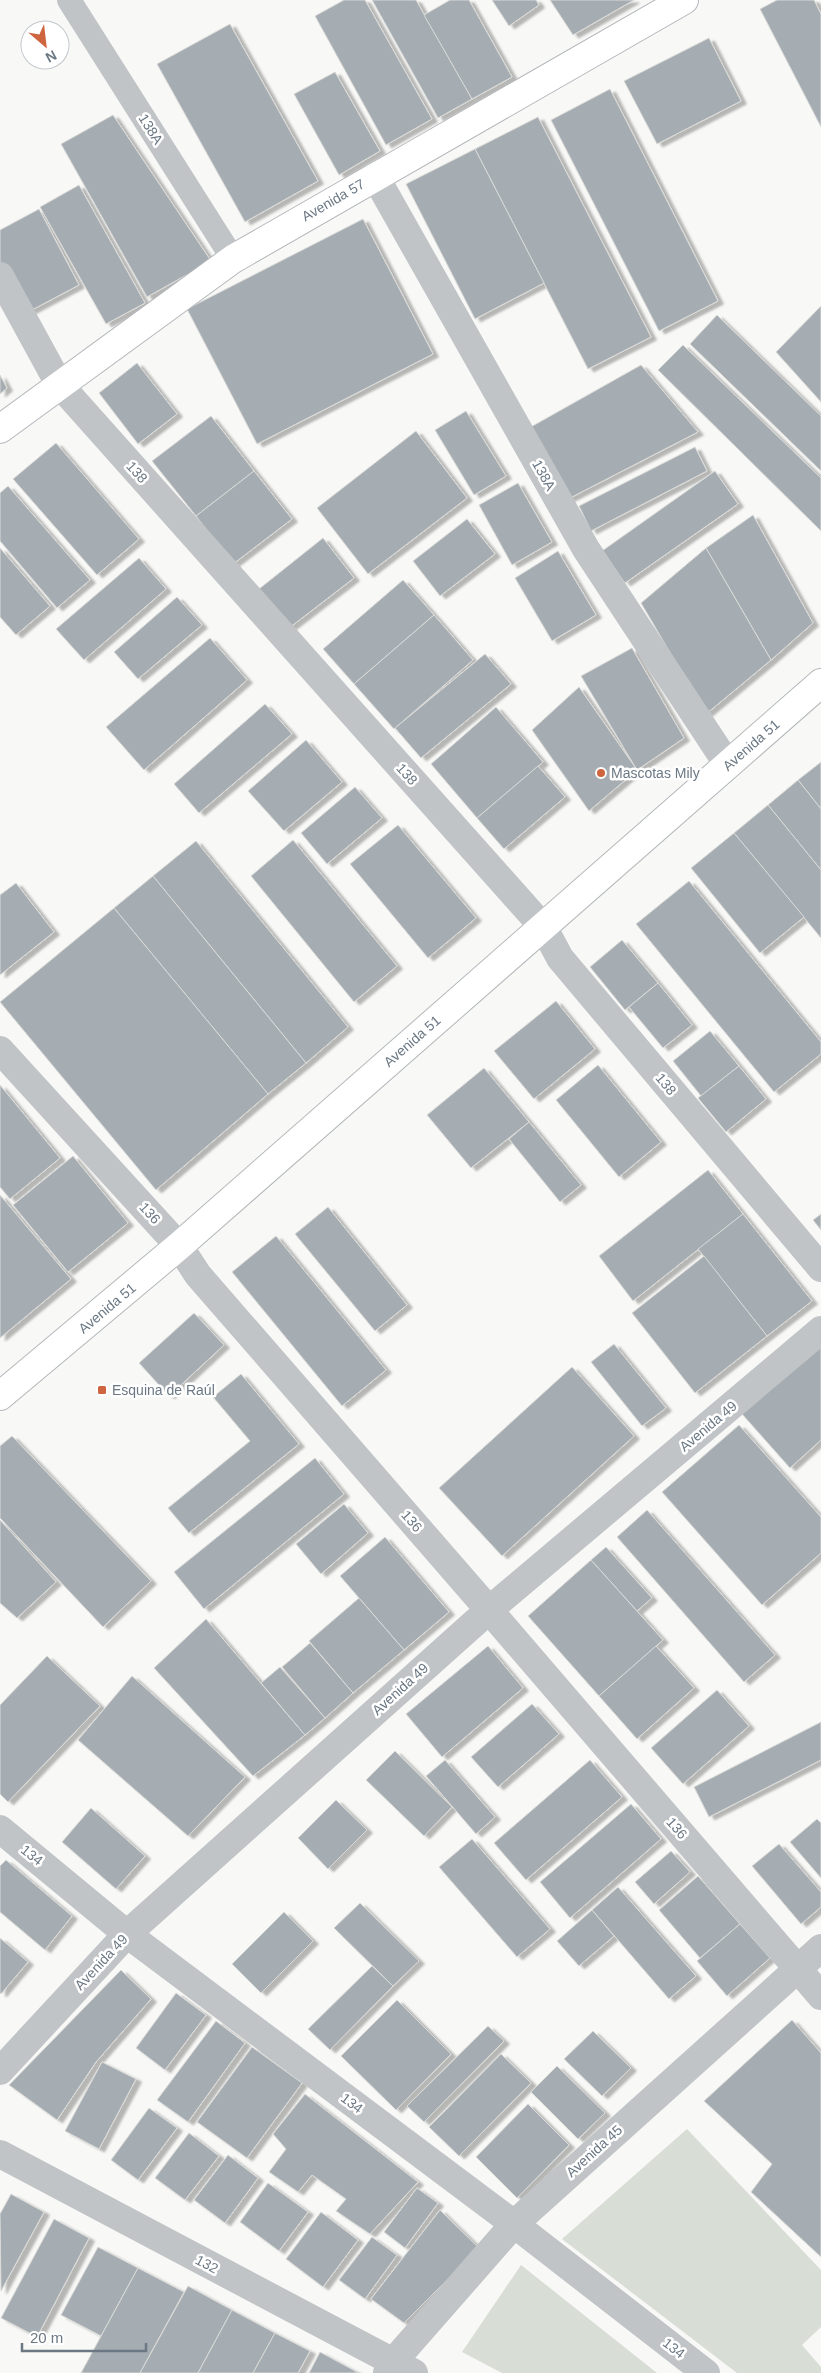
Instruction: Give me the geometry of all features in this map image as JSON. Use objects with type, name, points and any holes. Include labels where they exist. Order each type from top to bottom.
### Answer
[{"type":"main road","name":"Avenida 57","points":[[0,429],[233,259],[684,0]]},
{"type":"main road","name":"Avenida 51","points":[[0,1396],[180,1246],[821,683]]},
{"type":"street","name":"138A","points":[[375,176],[586,549],[728,765]]},
{"type":"street","name":"138","points":[[0,276],[60,384],[544,928],[560,958],[821,1268]]},
{"type":"street","name":"136","points":[[0,1050],[180,1246],[198,1275],[490,1610],[821,1996]]},
{"type":"street","name":"Avenida 49","points":[[0,2071],[127,1934],[490,1610],[821,1330]]},
{"type":"street","name":"134","points":[[0,1829],[127,1934],[514,2224],[706,2373]]},
{"type":"street","name":"Avenida 45","points":[[398,2369],[514,2224],[821,1948]]},
{"type":"street","name":"132","points":[[0,2154],[398,2369]]},
{"type":"lane","name":"138A","points":[[69,0],[233,259]]},
{"type":"shaded area","points":[[687,2129],[821,2270],[821,2327],[802,2345],[821,2367],[821,2373],[737,2373],[562,2239]]},
{"type":"shaded area","points":[[521,2265],[657,2373],[502,2373],[462,2352]]},
{"type":"building","points":[[344,0],[365,0],[432,119],[386,145],[315,16]]},
{"type":"building","points":[[372,0],[416,0],[472,99],[438,118]]},
{"type":"building","points":[[450,0],[469,0],[512,77],[472,99],[424,15]]},
{"type":"building","points":[[492,0],[536,0],[539,5],[509,26]]},
{"type":"building","points":[[550,0],[634,0],[573,35]]},
{"type":"building","points":[[777,0],[814,0],[821,14],[821,127],[760,9]]},
{"type":"building","points":[[230,24],[318,181],[245,222],[157,64]]},
{"type":"building","points":[[709,38],[741,101],[657,144],[624,81]]},
{"type":"building","points":[[335,72],[380,151],[339,175],[294,94]]},
{"type":"building","points":[[610,89],[718,301],[659,331],[551,120]]},
{"type":"building","points":[[113,115],[211,261],[147,297],[61,144]]},
{"type":"building","points":[[538,117],[651,337],[588,369],[475,149]]},
{"type":"building","points":[[475,149],[544,283],[475,319],[406,184]]},
{"type":"building","points":[[79,185],[145,303],[106,324],[40,207]]},
{"type":"building","points":[[39,209],[79,285],[26,313],[0,264],[0,230]]},
{"type":"building","points":[[363,219],[433,354],[257,444],[187,309]]},
{"type":"building","points":[[821,306],[821,402],[776,352]]},
{"type":"building","points":[[717,315],[821,416],[821,471],[690,344]]},
{"type":"building","points":[[683,345],[821,478],[821,531],[658,370]]},
{"type":"building","points":[[137,363],[177,414],[138,444],[99,393]]},
{"type":"building","points":[[641,365],[698,432],[566,500],[529,428]]},
{"type":"building","points":[[0,375],[7,388],[0,394]]},
{"type":"building","points":[[466,411],[506,476],[474,495],[435,430]]},
{"type":"building","points":[[211,416],[254,471],[196,516],[152,461]]},
{"type":"building","points":[[416,431],[467,498],[368,574],[317,508]]},
{"type":"building","points":[[56,443],[139,539],[97,575],[13,479]]},
{"type":"building","points":[[695,447],[707,471],[591,531],[579,506]]},
{"type":"building","points":[[254,471],[292,519],[233,564],[196,516]]},
{"type":"building","points":[[715,471],[738,504],[625,583],[602,551]]},
{"type":"building","points":[[518,483],[552,542],[512,565],[479,505]]},
{"type":"building","points":[[8,486],[90,580],[57,608],[0,541],[0,493]]},
{"type":"building","points":[[753,515],[813,623],[771,660],[706,548]]},
{"type":"building","points":[[467,519],[495,554],[440,596],[413,561]]},
{"type":"building","points":[[323,538],[354,578],[289,628],[259,589]]},
{"type":"building","points":[[0,548],[50,606],[16,635],[0,617]]},
{"type":"building","points":[[706,548],[771,660],[706,714],[641,603]]},
{"type":"building","points":[[558,551],[596,615],[552,641],[515,578]]},
{"type":"building","points":[[139,558],[166,589],[84,660],[56,629]]},
{"type":"building","points":[[403,580],[434,615],[354,684],[323,649]]},
{"type":"building","points":[[177,597],[202,625],[138,679],[114,652]]},
{"type":"building","points":[[434,615],[473,660],[394,729],[354,684]]},
{"type":"building","points":[[210,638],[247,680],[144,770],[106,727]]},
{"type":"building","points":[[632,648],[684,738],[637,770],[581,676]]},
{"type":"building","points":[[485,654],[511,684],[421,758],[395,728]]},
{"type":"building","points":[[579,687],[637,770],[589,811],[532,730]]},
{"type":"building","points":[[265,704],[292,734],[199,813],[174,784]]},
{"type":"building","points":[[496,707],[543,762],[477,818],[431,764]]},
{"type":"building","points":[[306,740],[342,782],[284,831],[248,791]]},
{"type":"building","points":[[821,762],[821,809],[798,780]]},
{"type":"building","points":[[538,766],[565,797],[504,849],[477,818]]},
{"type":"building","points":[[798,780],[821,809],[821,870],[768,805]]},
{"type":"building","points":[[355,787],[382,818],[327,864],[301,833]]},
{"type":"building","points":[[768,805],[821,870],[821,938],[734,833]]},
{"type":"building","points":[[398,825],[476,918],[428,958],[350,864]]},
{"type":"building","points":[[734,833],[804,917],[760,953],[691,868]]},
{"type":"building","points":[[293,840],[397,966],[354,1002],[251,876]]},
{"type":"building","points":[[196,841],[348,1027],[306,1063],[153,876]]},
{"type":"building","points":[[153,876],[306,1063],[268,1094],[114,908]]},
{"type":"building","points":[[689,881],[821,1042],[821,1054],[774,1092],[636,924]]},
{"type":"building","points":[[16,883],[54,932],[0,975],[0,895]]},
{"type":"building","points":[[114,908],[268,1094],[156,1190],[0,1002]]},
{"type":"building","points":[[622,940],[658,983],[625,1010],[590,967]]},
{"type":"building","points":[[658,983],[692,1025],[663,1048],[629,1007]]},
{"type":"building","points":[[556,1001],[595,1049],[534,1099],[494,1051]]},
{"type":"building","points":[[710,1031],[739,1066],[701,1096],[673,1061]]},
{"type":"building","points":[[598,1065],[661,1142],[619,1177],[556,1100]]},
{"type":"building","points":[[739,1066],[766,1099],[726,1132],[698,1098]]},
{"type":"building","points":[[484,1068],[529,1122],[471,1168],[427,1115]]},
{"type":"building","points":[[0,1085],[60,1158],[10,1199],[0,1187]]},
{"type":"building","points":[[529,1122],[581,1185],[560,1202],[509,1139]]},
{"type":"building","points":[[73,1156],[128,1223],[68,1272],[13,1205]]},
{"type":"building","points":[[708,1170],[743,1214],[633,1301],[599,1256]]},
{"type":"building","points":[[0,1195],[71,1279],[0,1338]]},
{"type":"building","points":[[328,1207],[407,1305],[375,1331],[295,1234]]},
{"type":"building","points":[[743,1214],[812,1301],[767,1336],[698,1249]]},
{"type":"building","points":[[821,1214],[821,1230],[813,1220]]},
{"type":"building","points":[[276,1236],[386,1370],[342,1406],[232,1272]]},
{"type":"building","points":[[704,1256],[767,1336],[695,1393],[632,1313]]},
{"type":"building","points":[[194,1313],[224,1345],[169,1396],[139,1363]]},
{"type":"building","points":[[614,1344],[666,1408],[642,1426],[591,1362]]},
{"type":"building","points":[[821,1345],[821,1440],[790,1468],[742,1414]]},
{"type":"building","points":[[572,1367],[634,1436],[502,1556],[439,1488]]},
{"type":"building","points":[[241,1374],[299,1444],[189,1533],[168,1508],[250,1441],[213,1397]]},
{"type":"building","points":[[739,1425],[821,1517],[821,1553],[762,1605],[662,1492]]},
{"type":"building","points":[[12,1436],[151,1581],[103,1627],[0,1518],[0,1446]]},
{"type":"building","points":[[315,1458],[344,1494],[204,1609],[174,1572]]},
{"type":"building","points":[[344,1504],[368,1533],[321,1574],[296,1544]]},
{"type":"building","points":[[647,1510],[775,1655],[744,1682],[617,1537]]},
{"type":"building","points":[[0,1520],[56,1582],[17,1618],[0,1603]]},
{"type":"building","points":[[385,1537],[449,1612],[404,1650],[340,1576]]},
{"type":"building","points":[[606,1547],[652,1598],[637,1611],[591,1560]]},
{"type":"building","points":[[591,1560],[663,1640],[599,1696],[528,1616]]},
{"type":"building","points":[[359,1598],[404,1650],[353,1693],[309,1641]]},
{"type":"building","points":[[206,1619],[305,1735],[253,1776],[154,1668]]},
{"type":"building","points":[[310,1643],[353,1693],[325,1718],[282,1667]]},
{"type":"building","points":[[488,1646],[523,1688],[442,1757],[406,1714]]},
{"type":"building","points":[[656,1646],[694,1688],[637,1739],[599,1696]]},
{"type":"building","points":[[47,1656],[100,1706],[8,1802],[0,1794],[0,1705]]},
{"type":"building","points":[[280,1667],[325,1718],[305,1735],[261,1683]]},
{"type":"building","points":[[132,1676],[245,1777],[188,1836],[78,1740]]},
{"type":"building","points":[[717,1690],[749,1726],[683,1784],[651,1748]]},
{"type":"building","points":[[532,1704],[559,1734],[498,1787],[471,1757]]},
{"type":"building","points":[[821,1722],[821,1760],[709,1817],[694,1787]]},
{"type":"building","points":[[395,1751],[452,1807],[424,1836],[366,1780]]},
{"type":"building","points":[[445,1760],[495,1817],[476,1834],[426,1776]]},
{"type":"building","points":[[590,1760],[622,1797],[526,1880],[494,1843]]},
{"type":"building","points":[[336,1800],[367,1830],[328,1869],[298,1838]]},
{"type":"building","points":[[631,1804],[661,1839],[570,1918],[540,1882]]},
{"type":"building","points":[[91,1808],[145,1856],[116,1889],[62,1842]]},
{"type":"building","points":[[817,1819],[821,1823],[821,1878],[790,1842]]},
{"type":"building","points":[[472,1839],[550,1929],[517,1957],[439,1867]]},
{"type":"building","points":[[779,1844],[821,1892],[821,1907],[801,1924],[752,1866]]},
{"type":"building","points":[[671,1851],[690,1872],[654,1904],[635,1882]]},
{"type":"building","points":[[6,1860],[72,1916],[45,1950],[0,1912],[0,1866]]},
{"type":"building","points":[[698,1876],[740,1924],[700,1958],[659,1910]]},
{"type":"building","points":[[618,1887],[696,1976],[669,1999],[592,1910]]},
{"type":"building","points":[[360,1903],[419,1961],[393,1986],[334,1928]]},
{"type":"building","points":[[592,1910],[614,1936],[579,1966],[557,1941]]},
{"type":"building","points":[[284,1912],[313,1941],[261,1993],[232,1964]]},
{"type":"building","points":[[740,1924],[770,1958],[727,1996],[697,1961]]},
{"type":"building","points":[[0,1938],[28,1962],[1,1994],[0,1993]]},
{"type":"building","points":[[372,1966],[393,1986],[330,2050],[308,2029]]},
{"type":"building","points":[[121,1970],[151,1999],[96,2062],[57,2120],[9,2085]]},
{"type":"building","points":[[176,1993],[206,2015],[165,2070],[136,2048]]},
{"type":"building","points":[[397,2000],[451,2054],[396,2110],[341,2056]]},
{"type":"building","points":[[792,2020],[821,2053],[821,2257],[751,2192],[772,2164],[704,2101]]},
{"type":"building","points":[[216,2021],[245,2043],[188,2122],[157,2100]]},
{"type":"building","points":[[488,2026],[504,2041],[424,2122],[407,2106]]},
{"type":"building","points":[[593,2031],[631,2068],[602,2096],[564,2059]]},
{"type":"building","points":[[252,2047],[302,2083],[247,2158],[197,2122]]},
{"type":"building","points":[[501,2054],[531,2083],[459,2156],[429,2127]]},
{"type":"building","points":[[102,2062],[136,2079],[99,2149],[65,2131]]},
{"type":"building","points":[[557,2066],[605,2113],[578,2139],[531,2092]]},
{"type":"building","points":[[305,2094],[418,2182],[370,2234],[336,2211],[346,2199],[312,2175],[298,2192],[269,2172],[286,2149],[273,2134]]},
{"type":"building","points":[[528,2104],[569,2145],[517,2198],[476,2157]]},
{"type":"building","points":[[149,2108],[177,2128],[138,2180],[111,2160]]},
{"type":"building","points":[[189,2133],[219,2156],[185,2200],[155,2178]]},
{"type":"building","points":[[228,2155],[258,2178],[225,2223],[194,2200]]},
{"type":"building","points":[[268,2183],[308,2212],[279,2251],[240,2222]]},
{"type":"building","points":[[417,2188],[438,2203],[405,2248],[384,2232]]},
{"type":"building","points":[[11,2194],[44,2212],[1,2291],[0,2214]]},
{"type":"building","points":[[440,2210],[479,2248],[404,2323],[371,2299]]},
{"type":"building","points":[[321,2212],[358,2240],[323,2287],[286,2259]]},
{"type":"building","points":[[54,2219],[89,2238],[37,2337],[1,2318]]},
{"type":"building","points":[[372,2237],[397,2255],[365,2299],[339,2280]]},
{"type":"building","points":[[98,2247],[138,2268],[101,2336],[61,2315]]},
{"type":"building","points":[[138,2268],[184,2292],[140,2373],[81,2373]]},
{"type":"building","points":[[188,2286],[232,2310],[198,2373],[140,2373]]},
{"type":"building","points":[[232,2310],[275,2333],[253,2373],[198,2373]]},
{"type":"building","points":[[275,2333],[310,2351],[298,2373],[253,2373]]},
{"type":"building","points":[[320,2352],[357,2372],[357,2373],[309,2373]]},
{"type":"place","name":"Mascotas Mily","points":[[601,773]]},
{"type":"place","name":"Esquina de Raúl","points":[[102,1390]]}]
